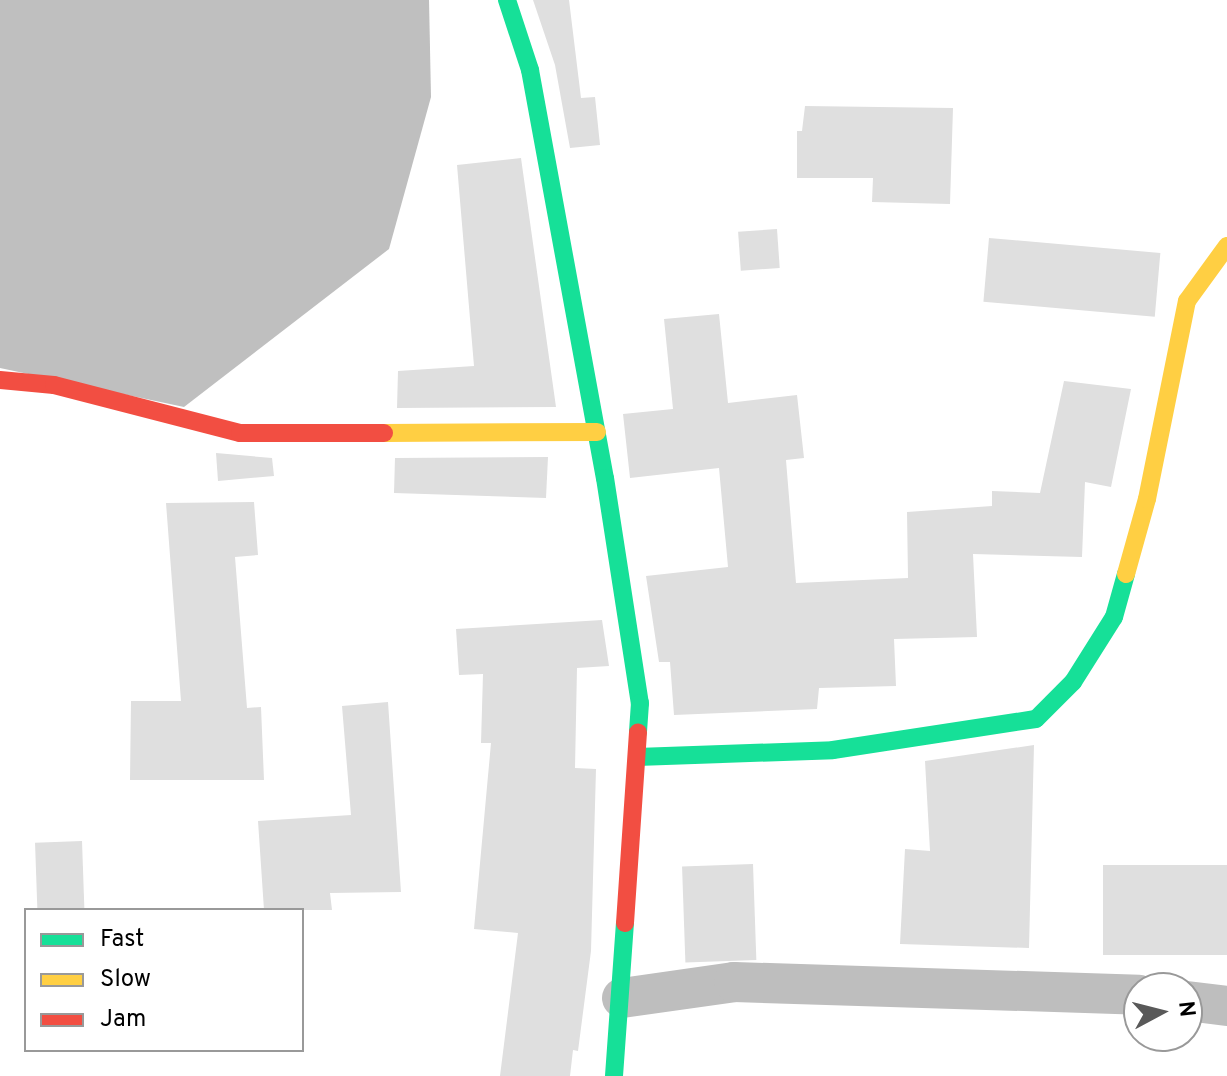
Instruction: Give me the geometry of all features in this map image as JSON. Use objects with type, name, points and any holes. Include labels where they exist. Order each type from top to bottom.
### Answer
[{"type":"street","points":[[507,0],[530,70],[597,432],[640,703],[627,947],[614,1076]]},
{"type":"street","points":[[637,757],[833,750],[1036,719],[1073,682],[1114,617],[1147,499],[1187,301],[1227,246]]},
{"type":"street","points":[[0,380],[54,385],[240,433],[597,432]]},
{"type":"street","points":[[622,998],[734,982],[1123,994]]},
{"type":"street","points":[[1203,1003],[1227,1006]]},
{"type":"shaded area","points":[[0,0],[429,0],[431,97],[389,249],[184,407],[0,368]]},
{"type":"building","points":[[533,0],[569,0],[581,98],[595,97],[600,145],[570,148],[555,65]]},
{"type":"building","points":[[805,106],[953,108],[950,204],[872,202],[873,178],[797,178],[797,131],[802,131]]},
{"type":"building","points":[[521,158],[556,407],[397,408],[398,371],[474,366],[457,165]]},
{"type":"building","points":[[777,229],[780,268],[741,271],[738,232]]},
{"type":"building","points":[[989,238],[1160,253],[1155,317],[983,302]]},
{"type":"building","points":[[719,314],[728,403],[797,395],[804,458],[786,460],[796,583],[908,578],[907,512],[992,506],[992,491],[1040,493],[1064,381],[1131,389],[1111,487],[1085,482],[1082,557],[973,554],[977,637],[894,639],[896,686],[819,688],[817,709],[674,715],[670,662],[659,662],[646,576],[728,567],[719,468],[630,478],[623,414],[673,409],[664,319]]},
{"type":"building","points":[[216,453],[272,458],[274,476],[218,481]]},
{"type":"building","points":[[548,457],[546,498],[394,493],[395,458]]},
{"type":"building","points":[[254,502],[258,555],[235,557],[247,708],[261,707],[264,780],[130,780],[131,701],[181,701],[166,503]]},
{"type":"building","points":[[602,620],[609,666],[577,668],[575,768],[596,769],[591,951],[578,1051],[573,1050],[570,1076],[500,1076],[518,933],[474,929],[491,743],[481,743],[483,674],[459,675],[456,629]]},
{"type":"building","points":[[388,702],[401,892],[330,893],[332,910],[264,908],[258,821],[351,815],[342,706]]},
{"type":"building","points":[[1034,745],[1029,948],[900,944],[905,849],[930,851],[925,761]]},
{"type":"building","points":[[82,841],[84,908],[37,908],[35,843]]},
{"type":"building","points":[[753,864],[756,960],[685,962],[682,866]]},
{"type":"building","points":[[1103,865],[1227,865],[1227,955],[1103,955]]},
{"type":"traffic: fast","points":[[507,0],[530,70],[605,478],[640,703],[638,732]]},
{"type":"traffic: fast","points":[[637,757],[833,750],[1036,719],[1073,682],[1114,617],[1126,574]]},
{"type":"traffic: fast","points":[[614,1076],[625,923]]},
{"type":"traffic: slow","points":[[1126,574],[1147,499],[1187,301],[1227,246]]},
{"type":"traffic: slow","points":[[384,433],[597,432]]},
{"type":"traffic: jam","points":[[0,380],[54,385],[240,433],[384,433]]},
{"type":"traffic: jam","points":[[625,923],[638,732]]}]
